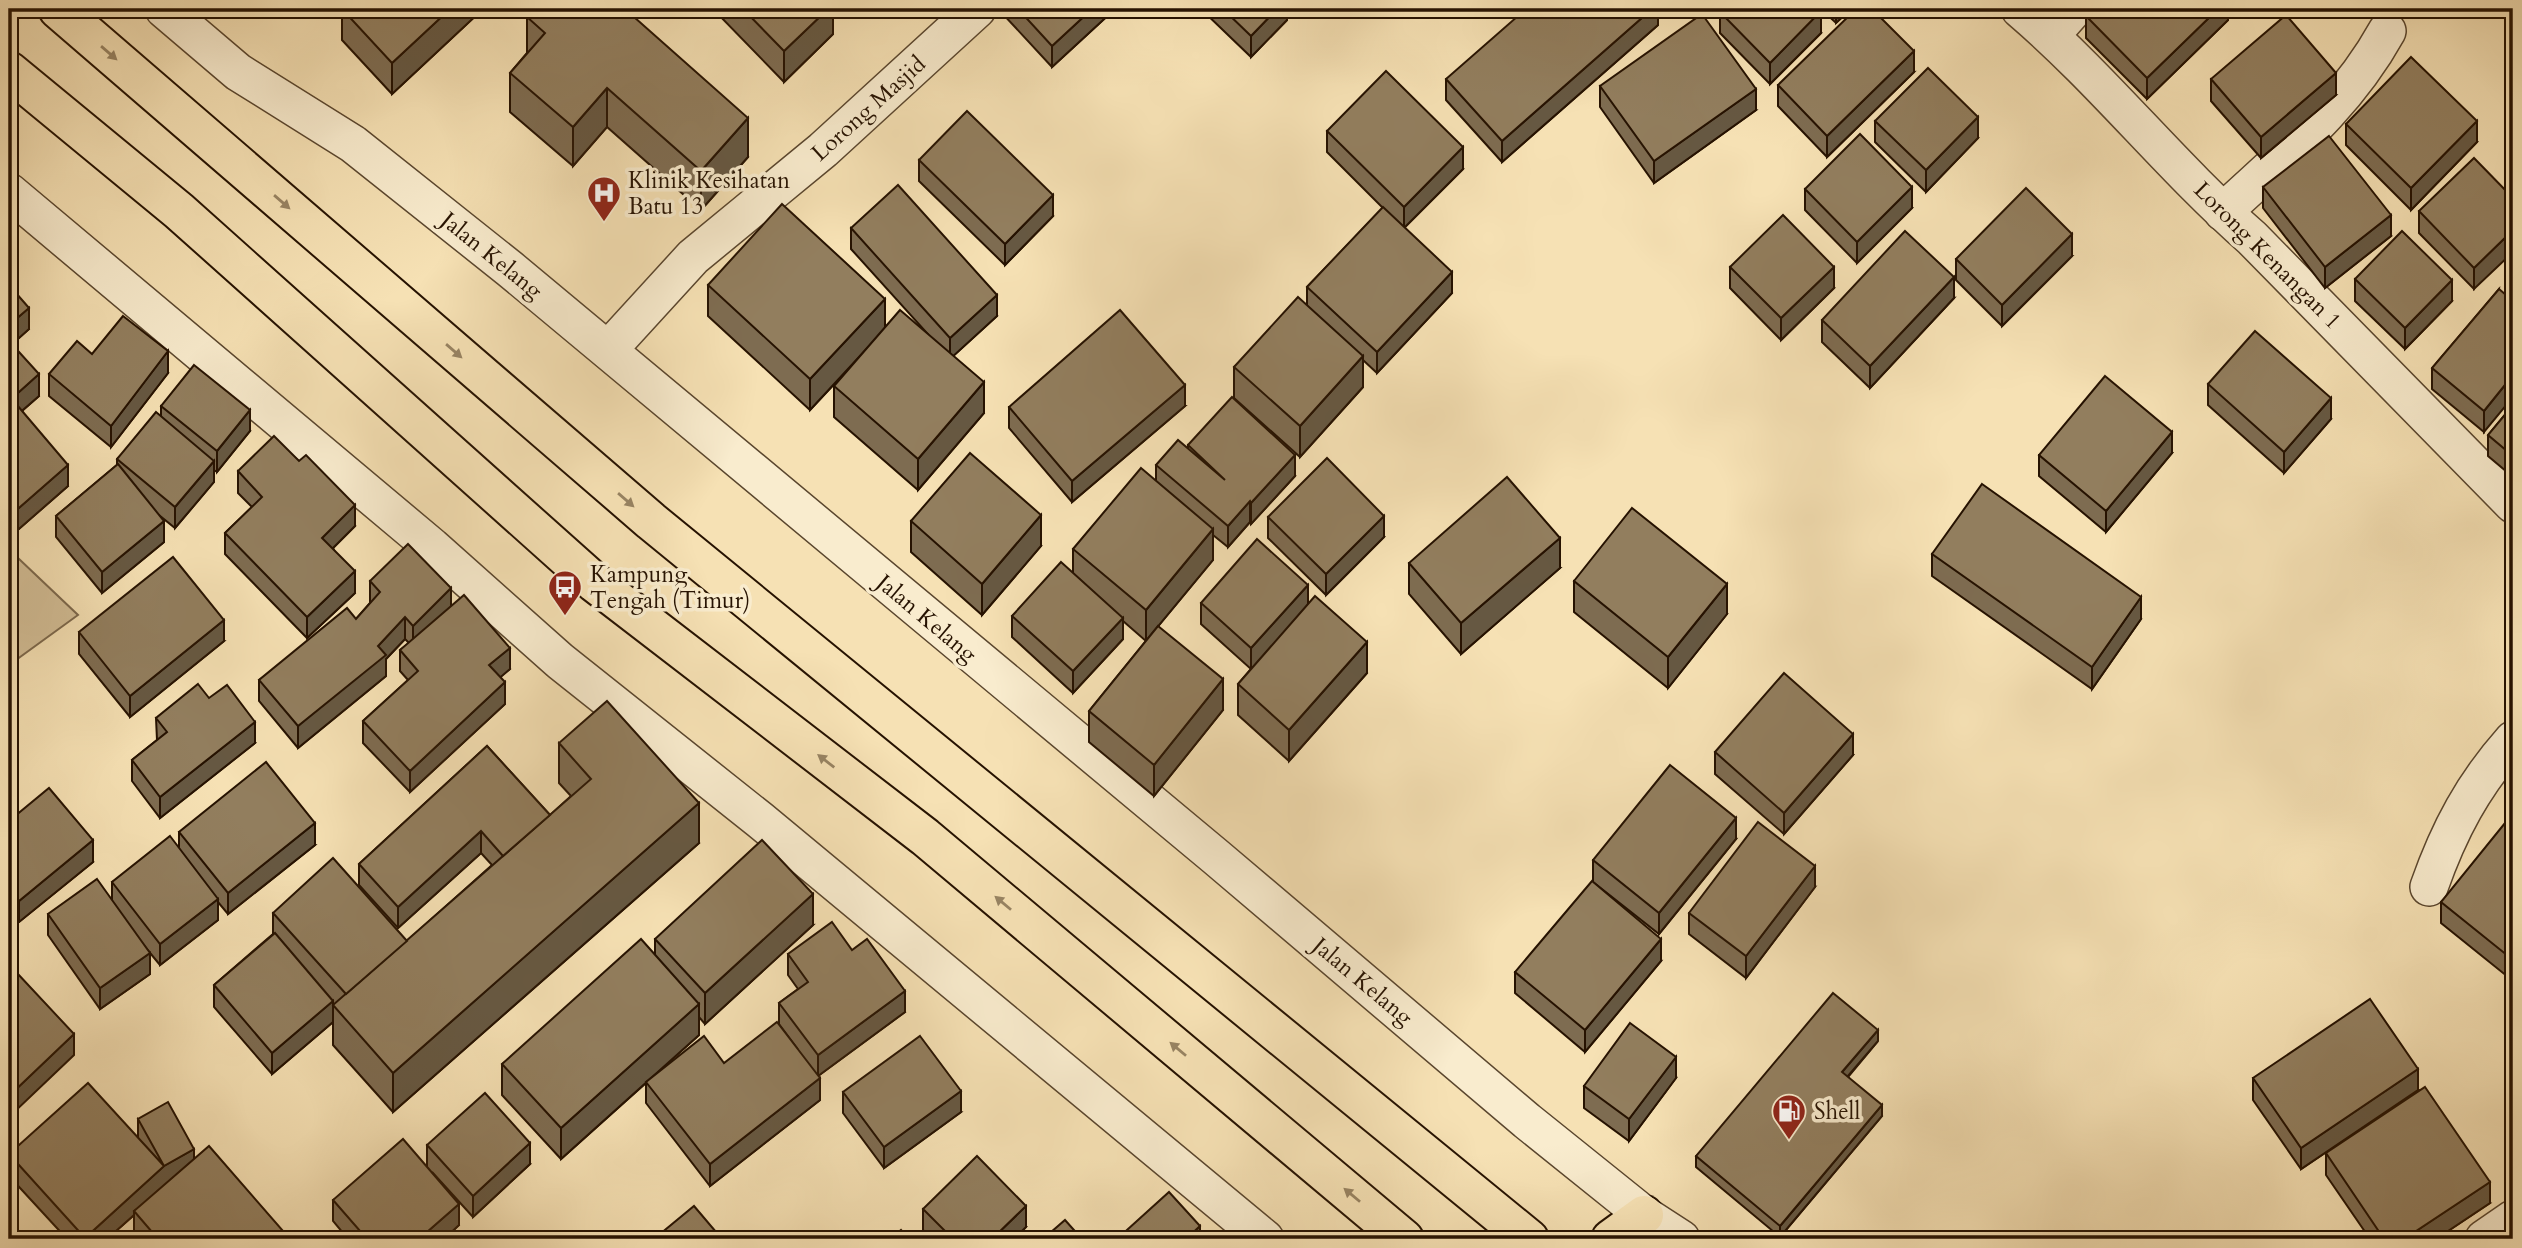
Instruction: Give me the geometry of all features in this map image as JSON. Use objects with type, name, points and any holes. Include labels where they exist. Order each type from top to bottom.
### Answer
[{"type":"highway","points":[[58,9],[651,521],[1518,1229],[1558,1239]]},
{"type":"highway","points":[[9,71],[179,211],[595,583],[925,837],[1404,1239]]},
{"type":"highway","points":[[1611,1239],[1644,1215]]},
{"type":"street","name":"Jalan Kelang","points":[[164,9],[238,72],[353,144],[608,350],[749,471],[1216,857],[1527,1121],[1644,1215],[1681,1239]]},
{"type":"street","name":"Lorong Masjid","points":[[608,350],[693,257],[823,150],[977,9]]},
{"type":"street","name":"Lorong Kenangan 1","points":[[2020,9],[2062,22],[2223,212],[2252,238],[2513,504]]},
{"type":"street","points":[[2223,212],[2338,105],[2368,65],[2387,32]]},
{"type":"street","points":[[9,192],[432,547],[560,661],[792,846],[1265,1239]]},
{"type":"street","points":[[2429,887],[2461,808],[2483,774],[2513,740]]},
{"type":"street","points":[[2484,1239],[2513,1219]]},
{"type":"shaded area","points":[[18,558],[78,615],[9,665],[9,565]]},
{"type":"building","points":[[342,9],[450,9],[392,63]]},
{"type":"building","points":[[535,9],[625,9],[748,118],[701,171],[607,88],[573,127],[510,73],[545,33],[527,17]]},
{"type":"building","points":[[743,9],[828,9],[784,51]]},
{"type":"building","points":[[1018,9],[1092,9],[1052,46]]},
{"type":"building","points":[[1223,9],[1277,9],[1251,36]]},
{"type":"building","points":[[1526,9],[1652,9],[1502,141],[1446,79]]},
{"type":"building","points":[[1723,9],[1821,11],[1770,63],[1720,12]]},
{"type":"building","points":[[1856,9],[1872,9],[1914,51],[1827,136],[1778,85]]},
{"type":"building","points":[[2094,9],[2218,9],[2147,78],[2086,16]]},
{"type":"building","points":[[1702,14],[1756,89],[1654,161],[1600,86]]},
{"type":"building","points":[[2286,15],[2336,73],[2261,137],[2211,79]]},
{"type":"building","points":[[2411,57],[2477,121],[2411,188],[2346,124]]},
{"type":"building","points":[[1928,68],[1978,117],[1926,170],[1875,121]]},
{"type":"building","points":[[1386,71],[1463,147],[1404,207],[1327,131]]},
{"type":"building","points":[[967,111],[1053,195],[1005,244],[919,160]]},
{"type":"building","points":[[1860,134],[1912,187],[1857,242],[1805,189]]},
{"type":"building","points":[[2329,136],[2391,215],[2325,267],[2263,187]]},
{"type":"building","points":[[2474,158],[2513,198],[2513,230],[2474,268],[2419,211]]},
{"type":"building","points":[[898,185],[997,295],[950,338],[851,228]]},
{"type":"building","points":[[2026,188],[2072,234],[2002,305],[1956,259]]},
{"type":"building","points":[[782,204],[885,299],[810,379],[708,285]]},
{"type":"building","points":[[1383,207],[1452,272],[1377,352],[1307,287]]},
{"type":"building","points":[[1783,215],[1834,267],[1781,318],[1730,267]]},
{"type":"building","points":[[1905,231],[1954,277],[1870,366],[1822,320]]},
{"type":"building","points":[[2402,231],[2452,280],[2405,328],[2355,279]]},
{"type":"building","points":[[9,285],[29,308],[9,325]]},
{"type":"building","points":[[2499,289],[2513,301],[2513,375],[2484,411],[2432,368]]},
{"type":"building","points":[[1298,297],[1363,356],[1300,426],[1234,367]]},
{"type":"building","points":[[900,310],[984,382],[918,459],[834,386]]},
{"type":"building","points":[[1120,310],[1185,385],[1072,481],[1009,407]]},
{"type":"building","points":[[123,316],[168,351],[111,426],[49,374],[77,341],[92,354]]},
{"type":"building","points":[[2255,331],[2331,398],[2284,452],[2208,384]]},
{"type":"building","points":[[9,341],[39,374],[9,401]]},
{"type":"building","points":[[194,365],[250,410],[217,451],[161,406]]},
{"type":"building","points":[[2105,376],[2172,432],[2106,511],[2039,455]]},
{"type":"building","points":[[1232,397],[1295,455],[1228,526],[1156,465],[1178,440],[1225,480],[1188,445]]},
{"type":"building","points":[[17,405],[68,465],[12,514],[9,510],[9,413]]},
{"type":"building","points":[[2513,405],[2513,456],[2488,435]]},
{"type":"building","points":[[156,412],[214,461],[175,507],[117,459]]},
{"type":"building","points":[[274,436],[299,461],[306,455],[355,505],[322,538],[355,571],[307,617],[225,533],[262,497],[238,471]]},
{"type":"building","points":[[970,453],[1041,515],[982,584],[911,521]]},
{"type":"building","points":[[1327,458],[1384,516],[1326,574],[1268,517]]},
{"type":"building","points":[[118,464],[164,521],[102,572],[56,516]]},
{"type":"building","points":[[1141,468],[1213,529],[1146,610],[1073,549]]},
{"type":"building","points":[[1507,477],[1560,538],[1461,623],[1409,563]]},
{"type":"building","points":[[1982,484],[2141,597],[2092,667],[1932,554]]},
{"type":"building","points":[[1632,508],[1727,584],[1668,657],[1574,581]]},
{"type":"building","points":[[1257,539],[1308,585],[1251,648],[1201,603]]},
{"type":"building","points":[[408,544],[451,588],[413,626],[405,617],[378,646],[386,655],[298,726],[259,680],[347,608],[356,619],[380,592],[370,581]]},
{"type":"building","points":[[173,557],[224,620],[130,696],[79,632]]},
{"type":"building","points":[[1061,562],[1123,618],[1073,671],[1012,616]]},
{"type":"building","points":[[464,595],[510,648],[489,665],[505,682],[410,771],[363,721],[418,671],[400,650]]},
{"type":"building","points":[[1315,596],[1367,642],[1289,730],[1238,684]]},
{"type":"building","points":[[1158,626],[1223,679],[1154,765],[1089,711]]},
{"type":"building","points":[[1784,673],[1853,734],[1784,813],[1715,752]]},
{"type":"building","points":[[198,684],[209,698],[227,685],[255,722],[160,797],[132,760],[167,732],[156,718]]},
{"type":"building","points":[[607,701],[699,803],[393,1073],[333,1005],[591,779],[559,743]]},
{"type":"building","points":[[487,746],[550,815],[503,856],[481,831],[398,907],[359,864]]},
{"type":"building","points":[[266,762],[315,823],[228,893],[179,832]]},
{"type":"building","points":[[1670,765],[1736,818],[1659,913],[1593,860]]},
{"type":"building","points":[[49,788],[93,840],[19,901],[9,889],[9,821]]},
{"type":"building","points":[[1758,822],[1815,866],[1746,956],[1689,913]]},
{"type":"building","points":[[2505,823],[2513,830],[2513,960],[2441,902]]},
{"type":"building","points":[[170,836],[218,899],[160,944],[112,882]]},
{"type":"building","points":[[762,840],[813,894],[705,993],[655,939]]},
{"type":"building","points":[[333,858],[407,941],[346,994],[273,913]]},
{"type":"building","points":[[97,879],[150,953],[100,988],[48,914]]},
{"type":"building","points":[[1592,881],[1661,939],[1585,1030],[1515,972]]},
{"type":"building","points":[[9,904],[17,914],[9,921]]},
{"type":"building","points":[[832,922],[852,950],[867,939],[905,991],[818,1055],[779,1003],[808,982],[788,954]]},
{"type":"building","points":[[275,933],[333,1001],[272,1053],[214,985]]},
{"type":"building","points":[[641,939],[699,1004],[561,1128],[502,1064]]},
{"type":"building","points":[[17,973],[74,1034],[9,1096],[9,980]]},
{"type":"building","name":"Shell","points":[[1833,993],[1878,1030],[1842,1072],[1882,1105],[1780,1226],[1696,1156]]},
{"type":"building","points":[[2370,999],[2418,1069],[2301,1148],[2253,1078]]},
{"type":"building","points":[[777,1022],[820,1078],[710,1164],[646,1082],[704,1036],[724,1063]]},
{"type":"building","points":[[1630,1023],[1676,1057],[1629,1119],[1584,1086]]},
{"type":"building","points":[[920,1036],[961,1091],[884,1147],[843,1092]]},
{"type":"building","points":[[88,1083],[164,1166],[85,1238],[9,1154]]},
{"type":"building","points":[[2425,1087],[2490,1182],[2404,1239],[2384,1239],[2326,1153]]},
{"type":"building","points":[[485,1093],[530,1143],[473,1196],[427,1145]]},
{"type":"building","points":[[168,1102],[194,1149],[164,1166],[138,1119]]},
{"type":"building","points":[[403,1139],[459,1204],[419,1239],[367,1239],[333,1200]]},
{"type":"building","points":[[209,1146],[290,1239],[158,1239],[134,1211]]},
{"type":"building","points":[[977,1156],[1026,1206],[992,1239],[953,1239],[923,1209]]},
{"type":"building","points":[[1169,1192],[1200,1226],[1186,1239],[1117,1239]]},
{"type":"building","points":[[694,1206],[722,1239],[654,1239]]},
{"type":"building","points":[[1065,1220],[1082,1239],[1043,1239]]},
{"type":"building","points":[[901,1230],[909,1239],[891,1239]]},
{"type":"place","name":"Klinik Kesihatan Batu 13","points":[[604,223]]},
{"type":"place","name":"Kampung Tengah (Timur)","points":[[565,617]]},
{"type":"place","name":"Shell","points":[[1789,1141]]}]
